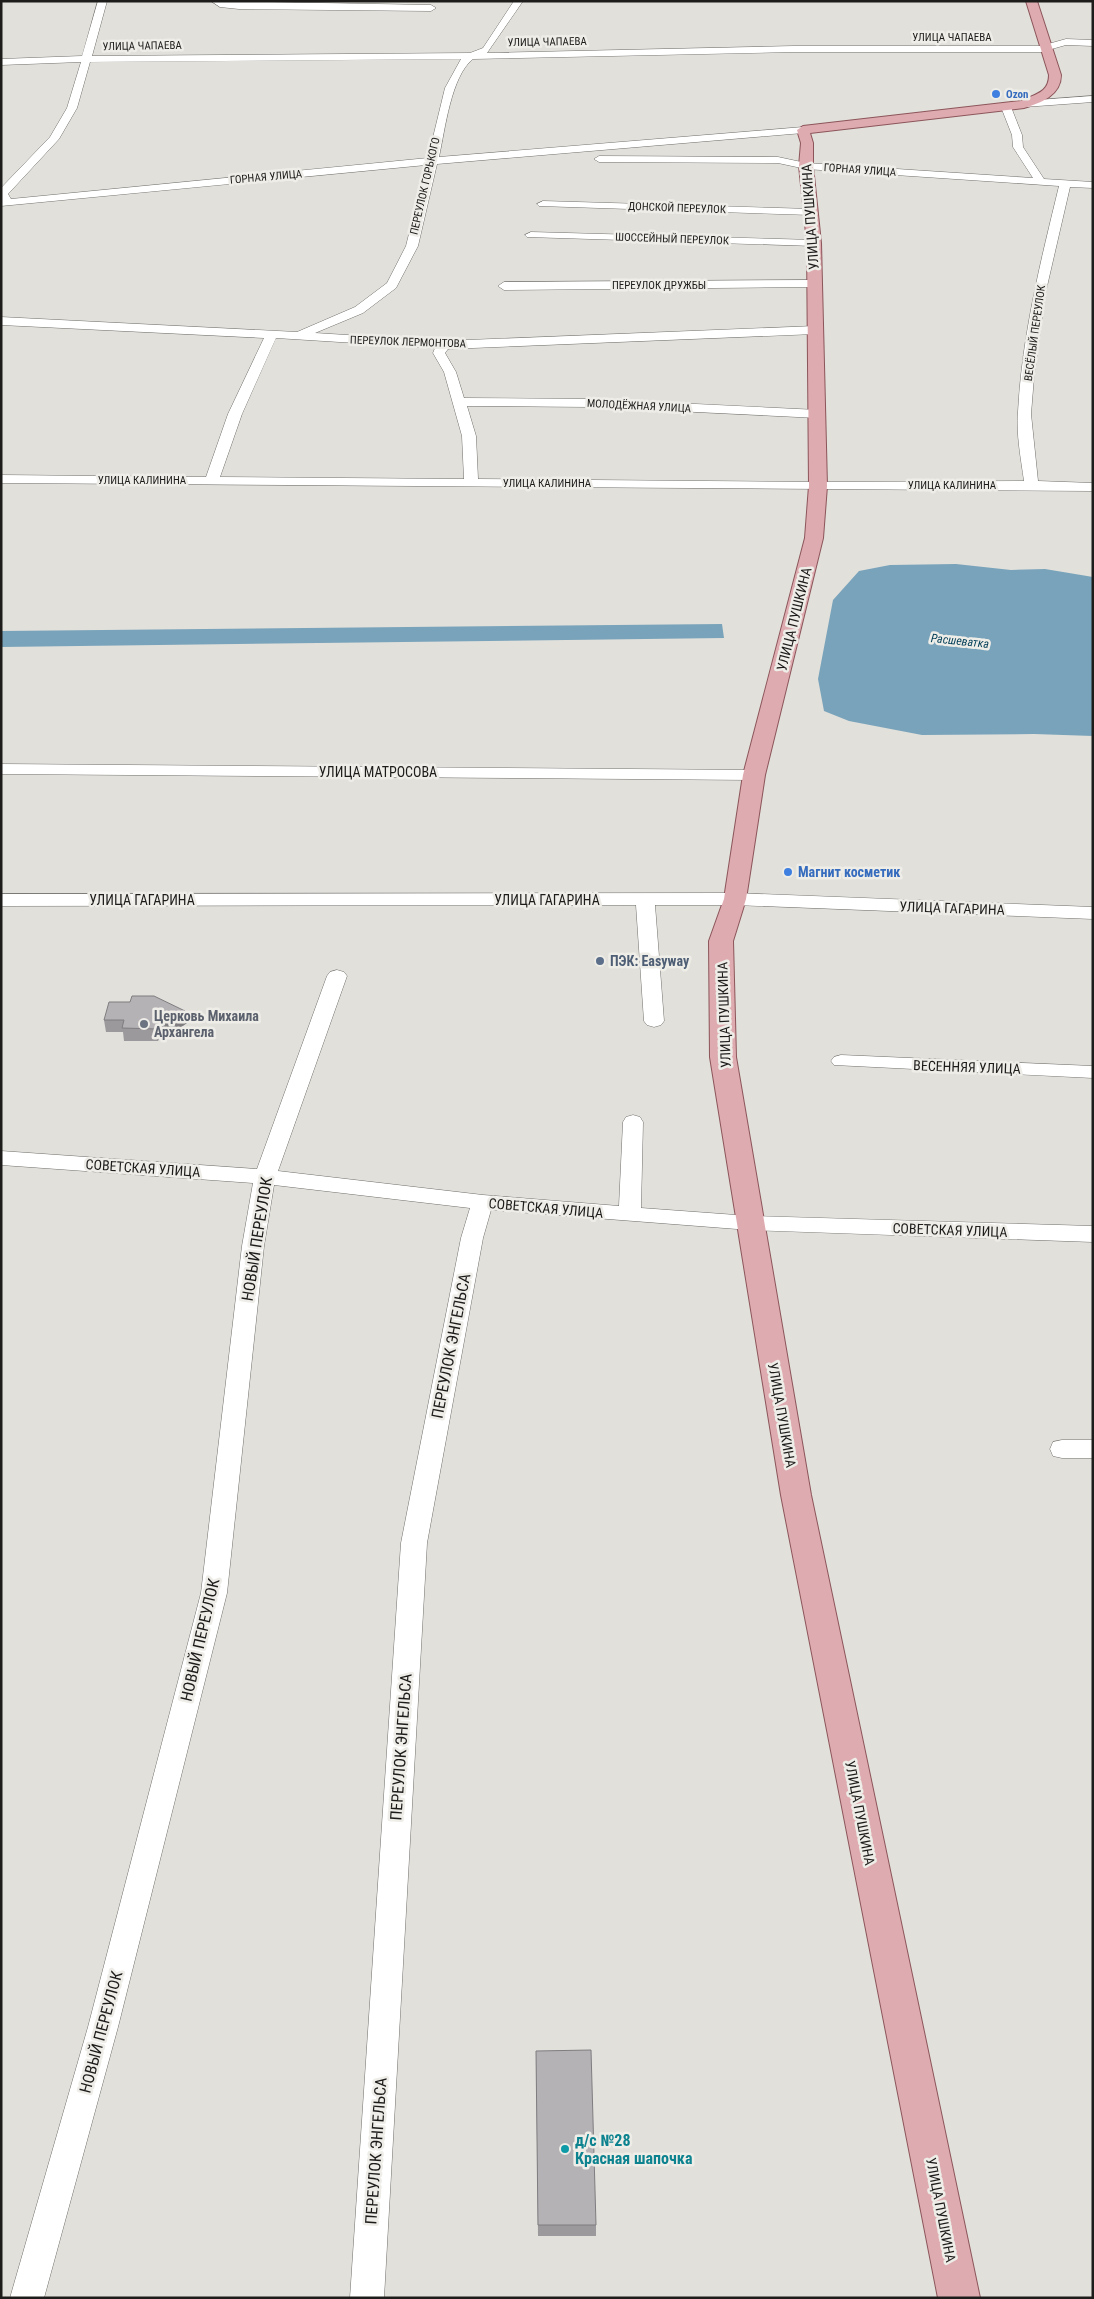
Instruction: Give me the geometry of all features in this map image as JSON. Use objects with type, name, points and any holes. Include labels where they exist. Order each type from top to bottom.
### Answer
[{"type":"main road","points":[[804,130],[1006,108],[1042,97],[1051,91],[1055,84],[1047,48],[1031,1]]},
{"type":"main road","name":"УЛИЦА ПУШКИНА","points":[[804,130],[807,143],[806,166],[814,243],[818,414],[818,486],[814,538],[754,775],[735,899],[721,941],[723,1058],[796,1495],[959,2298]]},
{"type":"street","points":[[3,204],[2,194],[54,138],[72,108],[103,1]]},
{"type":"street","points":[[215,1],[223,5],[240,6],[431,8]]},
{"type":"street","name":"ПЕРЕУЛОК ГОРЬКОГО","points":[[296,337],[359,310],[392,285],[412,246],[450,88],[463,62],[471,56],[486,50],[519,1]]},
{"type":"street","name":"УЛИЦА ЧАПАЕВА","points":[[1,62],[85,59],[471,56],[794,49],[1047,48],[1066,42],[1093,43]]},
{"type":"street","points":[[1024,104],[1093,99]]},
{"type":"street","points":[[1006,108],[1017,135],[1018,147],[1041,182]]},
{"type":"street","name":"ГОРНАЯ УЛИЦА","points":[[500,166],[590,148],[804,130]]},
{"type":"street","name":"ГОРНАЯ УЛИЦА","points":[[590,148],[593,159],[778,160],[806,166],[1093,185]]},
{"type":"street","name":"ГОРНАЯ УЛИЦА","points":[[3,204],[432,161],[529,161]]},
{"type":"street","name":"ВЕСЁЛЫЙ ПЕРЕУЛОК","points":[[1031,484],[1024,414],[1026,395],[1039,295],[1065,183]]},
{"type":"street","name":"ДОНСКОЙ ПЕРЕУЛОК","points":[[543,204],[811,212]]},
{"type":"street","name":"ШОССЕЙНЫЙ ПЕРЕУЛОК","points":[[531,235],[814,243]]},
{"type":"street","name":"ПЕРЕУЛОК ДРУЖБЫ","points":[[504,286],[814,284]]},
{"type":"street","name":"ПЕРЕУЛОК ЛЕРМОНТОВА","points":[[1,321],[443,345],[815,330]]},
{"type":"street","points":[[212,480],[235,414],[271,336]]},
{"type":"street","points":[[443,345],[439,353],[450,372],[469,436],[471,482]]},
{"type":"street","name":"МОЛОДЁЖНАЯ УЛИЦА","points":[[460,402],[592,403],[818,414]]},
{"type":"street","name":"УЛИЦА КАЛИНИНА","points":[[1,479],[818,486],[1031,484],[1093,487]]},
{"type":"street","name":"УЛИЦА МАТРОСОВА","points":[[1,769],[754,775]]},
{"type":"street","name":"УЛИЦА ГАГАРИНА","points":[[1,900],[735,899],[1093,913]]},
{"type":"street","points":[[645,900],[654,1021]]},
{"type":"street","name":"НОВЫЙ ПЕРЕУЛОК","points":[[27,2298],[103,2027],[214,1593],[253,1246],[265,1176],[337,976]]},
{"type":"street","name":"ВЕСЕННЯЯ УЛИЦА","points":[[840,1061],[1093,1072]]},
{"type":"street","points":[[630,1215],[634,1122]]},
{"type":"street","name":"СОВЕТСКАЯ УЛИЦА","points":[[1,1158],[265,1176],[483,1202],[630,1215],[750,1223],[1093,1234]]},
{"type":"street","name":"ПЕРЕУЛОК ЭНГЕЛЬСА","points":[[367,2298],[414,1543],[472,1238],[483,1202]]},
{"type":"street","points":[[1062,1449],[1093,1449]]},
{"type":"water","name":"Расшеватка","points":[[956,564],[1011,570],[1045,569],[1093,577],[1093,736],[1034,734],[922,735],[849,721],[824,711],[818,679],[833,600],[859,571],[890,565]]},
{"type":"water","points":[[722,624],[724,638],[1,647],[1,631]]},
{"type":"building","points":[[132,996],[154,996],[185,1011],[169,1022],[158,1025],[157,1029],[122,1028],[124,1020],[104,1020],[109,1002],[130,1002]]},
{"type":"building","name":"д/с №28 Красная шапочка","points":[[591,2050],[596,2225],[538,2225],[536,2051]]},
{"type":"place","name":"Ozon","points":[[996,94]]},
{"type":"place","name":"Магнит косметик","points":[[788,872]]},
{"type":"place","name":"ПЭК: Easyway","points":[[600,961]]},
{"type":"place","name":"Церковь Михаила Архангела","points":[[144,1024]]},
{"type":"place","name":"д/с №28 Красная шапочка","points":[[565,2149]]}]
